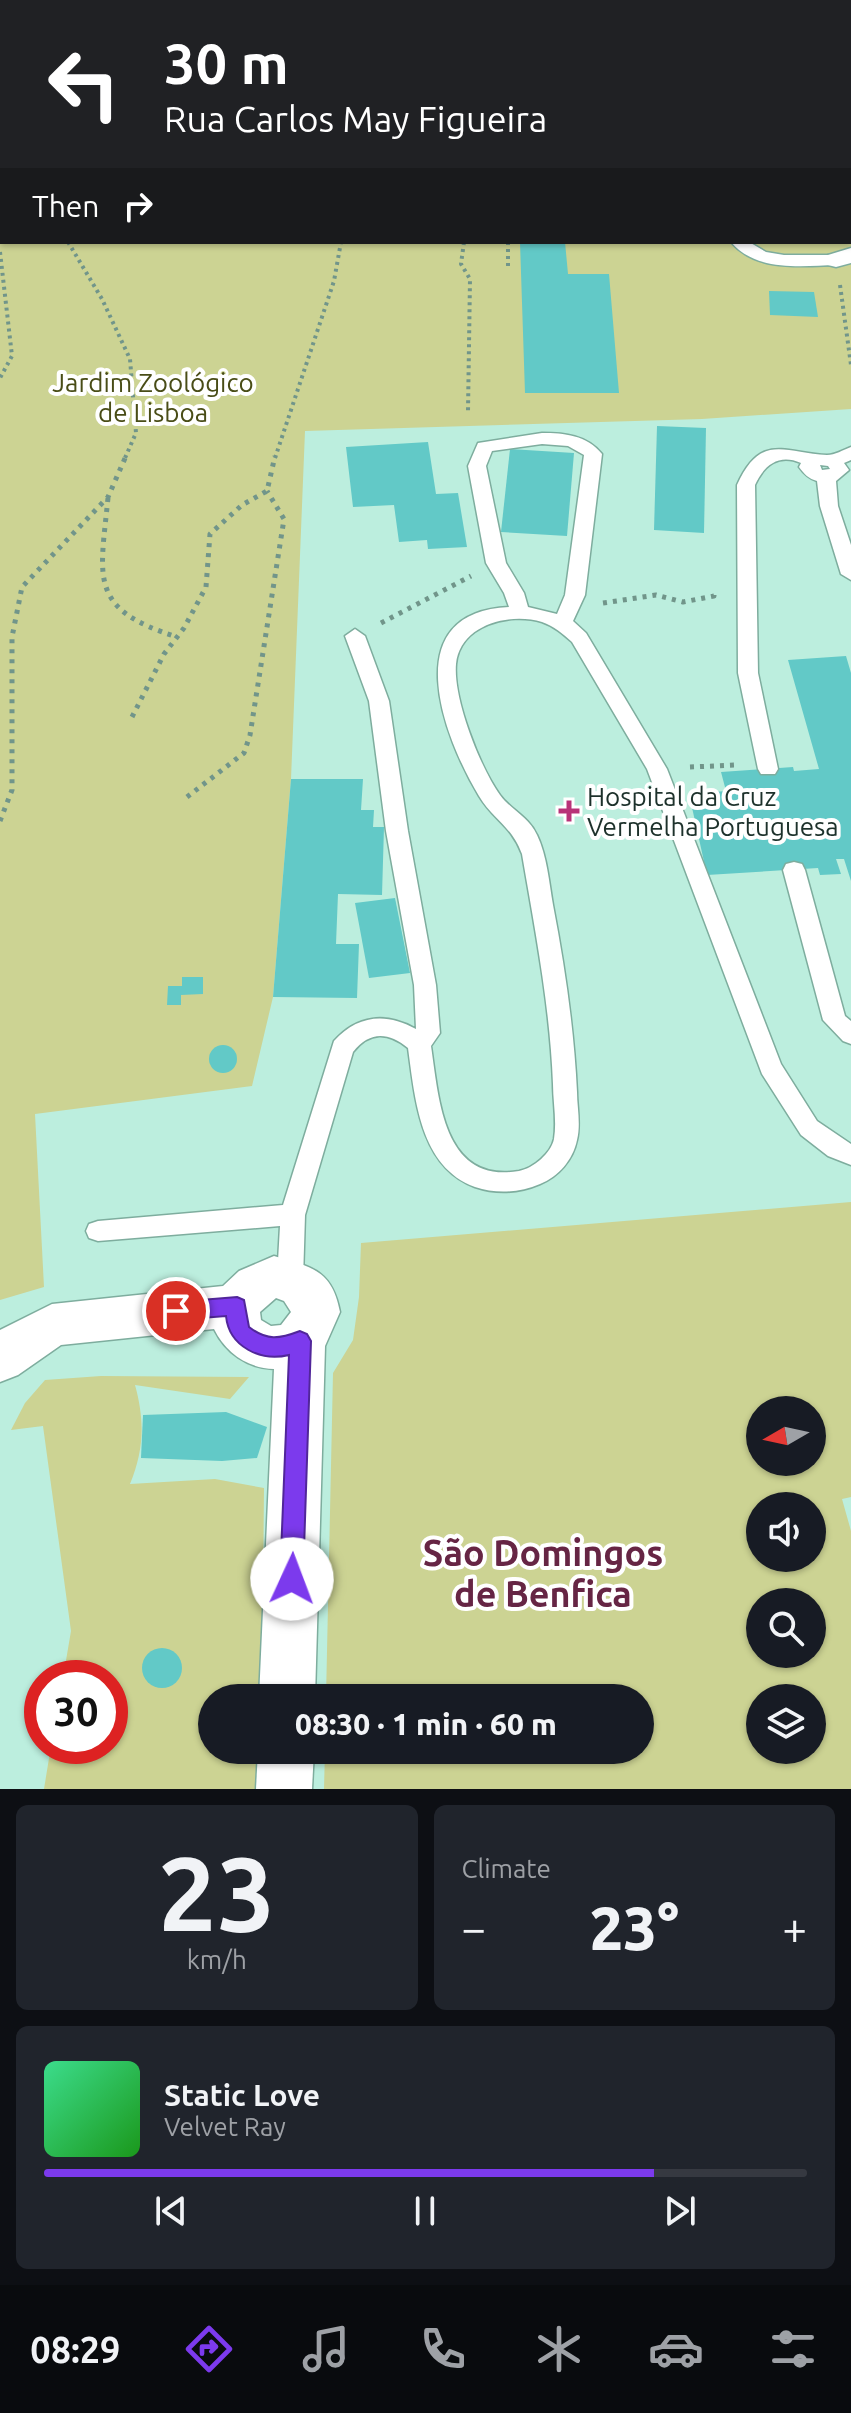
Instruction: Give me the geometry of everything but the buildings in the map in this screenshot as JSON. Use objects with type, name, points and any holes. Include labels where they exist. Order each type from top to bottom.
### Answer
[{"type":"street","points":[[274,1277],[290,1279],[312,1295],[316,1319],[300,1341],[285,1347],[268,1348],[254,1343],[242,1333],[236,1320],[237,1306],[244,1292],[258,1282],[274,1277]]},
{"type":"street","points":[[0,1360],[12,1349],[52,1325],[237,1306]]},
{"type":"street","points":[[288,1684],[300,1341]]},
{"type":"street","points":[[284,1789],[285,1764]]},
{"type":"lane","points":[[741,244],[750,253],[770,260],[844,258]]},
{"type":"lane","points":[[520,612],[514,593],[496,563],[477,466],[484,447],[516,438],[585,444],[593,454],[571,630]]},
{"type":"lane","points":[[768,766],[748,673],[746,485],[757,464],[777,452],[791,452],[811,461],[825,458],[837,464],[829,506],[851,574]]},
{"type":"lane","points":[[290,1279],[293,1215],[334,1071],[352,1034],[385,1026],[409,1035],[419,1044],[431,1113],[443,1150],[453,1164],[468,1175],[505,1183],[524,1180],[542,1172],[556,1160],[564,1145],[565,1056],[533,854],[524,831],[493,802],[466,751],[445,666],[455,640],[466,629],[500,614],[538,613],[571,630],[657,769],[770,1067],[809,1128],[837,1149],[851,1155]]},
{"type":"lane","points":[[355,636],[379,701],[397,831],[425,985],[428,1033],[419,1044]]},
{"type":"lane","points":[[794,870],[835,1020],[851,1035]]},
{"type":"lane","points":[[98,1231],[293,1215]]},
{"type":"path","points":[[69,244],[102,299],[130,359],[136,433],[108,497],[100,577],[110,605],[137,625],[177,637]]},
{"type":"path","points":[[187,797],[244,753],[250,735],[284,519],[267,491],[279,438],[334,281],[341,244]]},
{"type":"path","points":[[464,244],[461,264],[470,279],[468,411]]},
{"type":"path","points":[[508,244],[508,267]]},
{"type":"path","points":[[0,252],[12,356],[0,378]]},
{"type":"path","points":[[844,258],[851,365]]},
{"type":"path","points":[[132,717],[164,654],[206,587],[210,534],[242,505],[267,491]]},
{"type":"path","points":[[0,821],[12,790],[12,637],[22,587],[108,497]]},
{"type":"path","points":[[355,636],[472,576]]},
{"type":"path","points":[[571,630],[588,606],[656,595],[683,602],[714,596]]},
{"type":"path","points":[[657,769],[768,766]]},
{"type":"green space","name":"Jardim Zoológico de Lisboa","points":[[0,244],[851,244],[851,409],[702,419],[305,431],[291,779],[273,997],[252,1086],[35,1114],[44,1287],[0,1300]]},
{"type":"green space","points":[[851,1202],[851,1497],[842,1499],[851,1531],[851,1789],[324,1789],[325,1764],[654,1764],[654,1684],[326,1684],[333,1373],[353,1340],[359,1297],[361,1243]]},
{"type":"green space","points":[[101,1376],[249,1377],[230,1399],[135,1385],[142,1435],[130,1484],[215,1479],[264,1488],[262,1684],[198,1684],[198,1764],[262,1764],[262,1789],[44,1789],[48,1764],[128,1764],[128,1660],[66,1660],[71,1631],[43,1426],[11,1430],[25,1403],[45,1380]]},
{"type":"place","name":"Hospital da Cruz Vermelha Portuguesa","points":[[569,811]]},
{"type":"district","name":"São Domingos de Benfica","points":[[543,1572]]},
{"type":"route","points":[[176,1311],[237,1306],[236,1320],[242,1333],[254,1343],[268,1348],[285,1347],[300,1341],[292,1579]]}]
